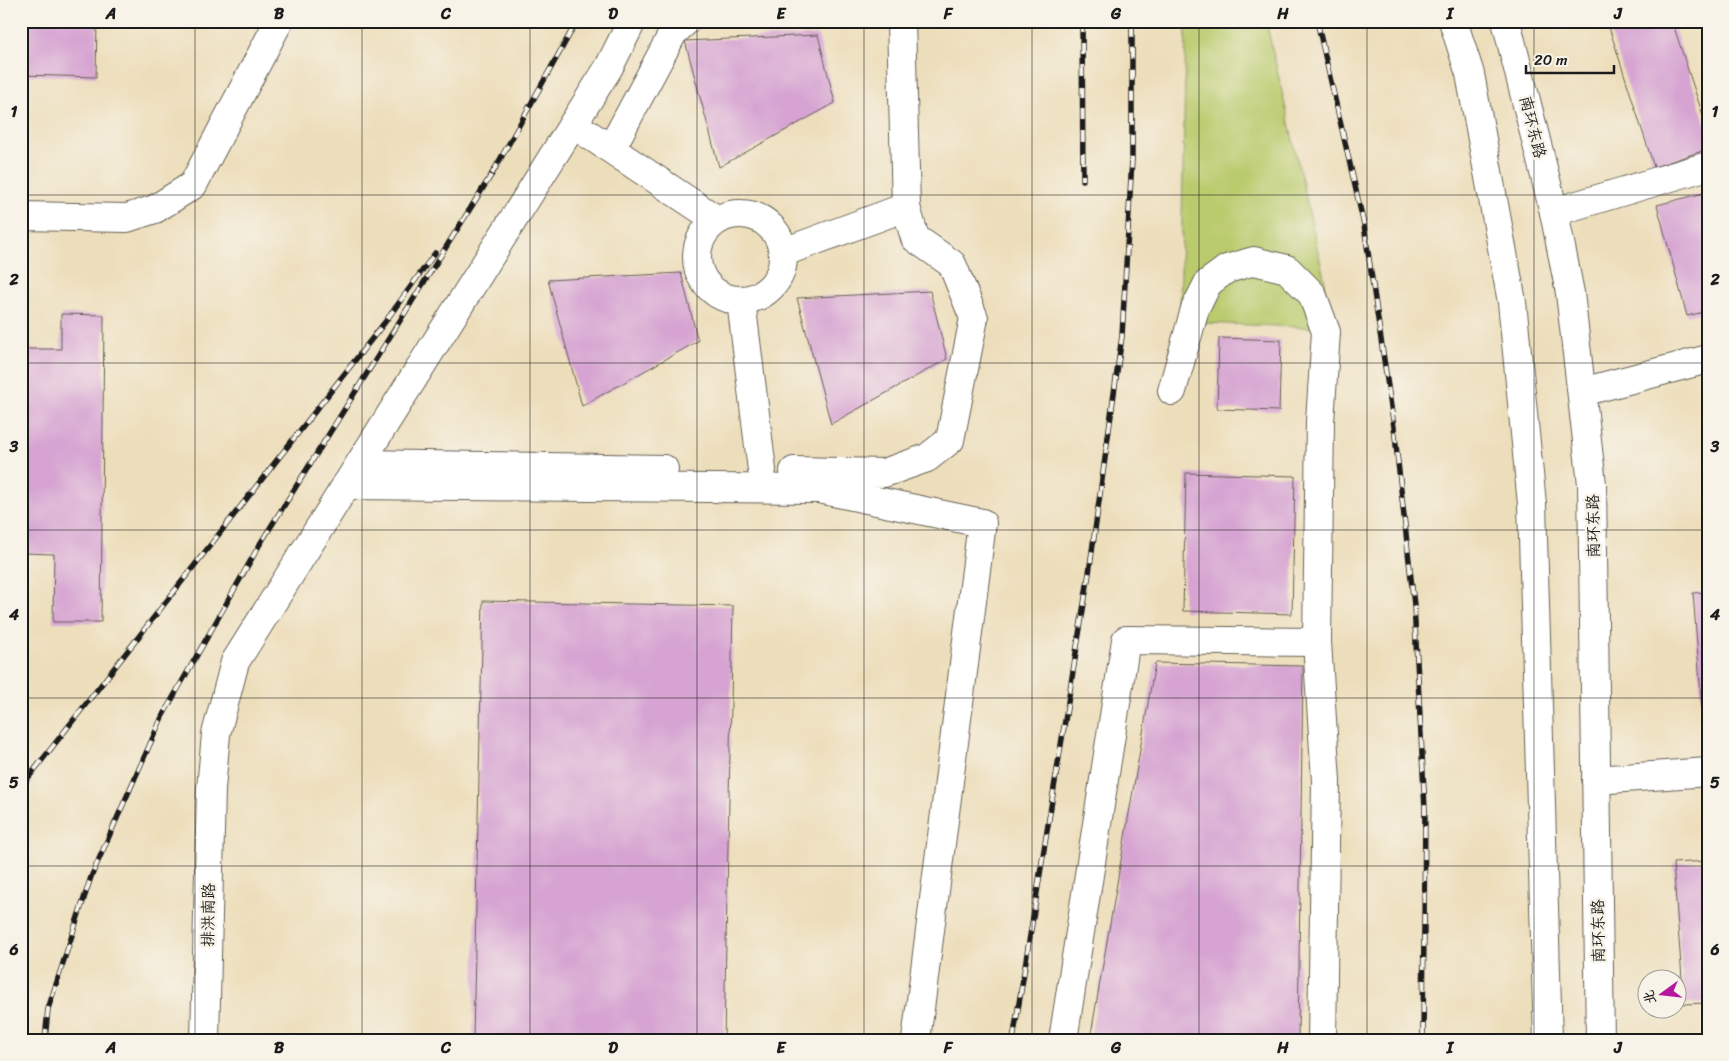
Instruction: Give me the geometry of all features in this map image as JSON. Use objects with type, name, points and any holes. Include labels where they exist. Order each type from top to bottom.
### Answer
[{"type":"main road","points":[[21,216],[127,218],[155,209],[193,185],[279,21]]},
{"type":"main road","name":"排洪南路","points":[[205,1040],[210,789],[216,734],[235,662],[610,67],[632,21]]},
{"type":"main road","points":[[610,149],[673,33],[686,21]]},
{"type":"main road","points":[[353,475],[762,470],[884,473],[928,458],[950,440],[974,318],[952,264],[914,238],[906,206],[901,21]]},
{"type":"main road","points":[[1453,21],[1470,74],[1512,302],[1532,504],[1548,1040]]},
{"type":"main road","name":"南环东路","points":[[1506,21],[1554,212],[1570,293],[1592,484],[1600,1040]]},
{"type":"main road","points":[[573,124],[717,220]]},
{"type":"main road","points":[[1554,212],[1708,166]]},
{"type":"main road","points":[[784,252],[906,206]]},
{"type":"main road","points":[[745,214],[759,218],[771,226],[779,238],[784,252],[783,267],[778,280],[768,291],[756,298],[741,301],[727,299],[714,292],[704,282],[698,269],[696,255],[699,241],[706,229],[717,220],[731,215],[745,214]]},
{"type":"main road","points":[[1172,390],[1194,309],[1208,283],[1227,269],[1254,261],[1287,269],[1312,294],[1326,332],[1320,420],[1317,642],[1326,781],[1322,1040]]},
{"type":"main road","points":[[741,301],[762,470]]},
{"type":"main road","points":[[1582,392],[1708,359]]},
{"type":"main road","points":[[353,475],[819,489],[982,524],[916,1040]]},
{"type":"main road","points":[[1063,1040],[1126,640],[1317,642]]},
{"type":"main road","points":[[1596,780],[1708,772]]},
{"type":"green space","points":[[1186,21],[1266,21],[1325,282],[1324,328],[1180,322]]},
{"type":"building","points":[[21,21],[97,21],[96,77],[21,75]]},
{"type":"building","points":[[1614,21],[1672,21],[1708,131],[1708,149],[1654,167],[1608,24]]},
{"type":"building","points":[[818,35],[835,103],[719,167],[685,41]]},
{"type":"building","points":[[1708,192],[1708,311],[1687,316],[1657,205]]},
{"type":"building","points":[[681,273],[698,341],[582,406],[548,280]]},
{"type":"building","points":[[930,291],[947,359],[831,424],[797,298]]},
{"type":"building","points":[[61,314],[104,315],[101,622],[53,622],[54,554],[22,553],[24,349],[61,349]]},
{"type":"building","points":[[1219,338],[1281,340],[1279,411],[1217,409]]},
{"type":"building","points":[[1186,473],[1295,476],[1292,614],[1183,611]]},
{"type":"building","points":[[1708,592],[1708,735],[1704,735],[1693,593]]},
{"type":"building","points":[[483,601],[733,606],[724,1040],[473,1040]]},
{"type":"building","points":[[1155,663],[1303,666],[1298,1040],[1090,1040]]},
{"type":"building","points":[[1708,861],[1708,1003],[1686,1004],[1686,968],[1681,968],[1673,863]]},
{"type":"railway","points":[[492,174],[577,21]]},
{"type":"railway","points":[[1082,21],[1083,180]]},
{"type":"railway","points":[[1013,1040],[1089,573],[1122,336],[1132,159],[1132,21]]},
{"type":"railway","points":[[1317,21],[1364,225],[1394,427],[1414,605],[1425,809],[1423,1040]]},
{"type":"railway","points":[[45,1040],[48,1009],[91,877],[162,717],[260,544],[495,169]]},
{"type":"railway","points":[[21,787],[385,322],[435,253]]}]
